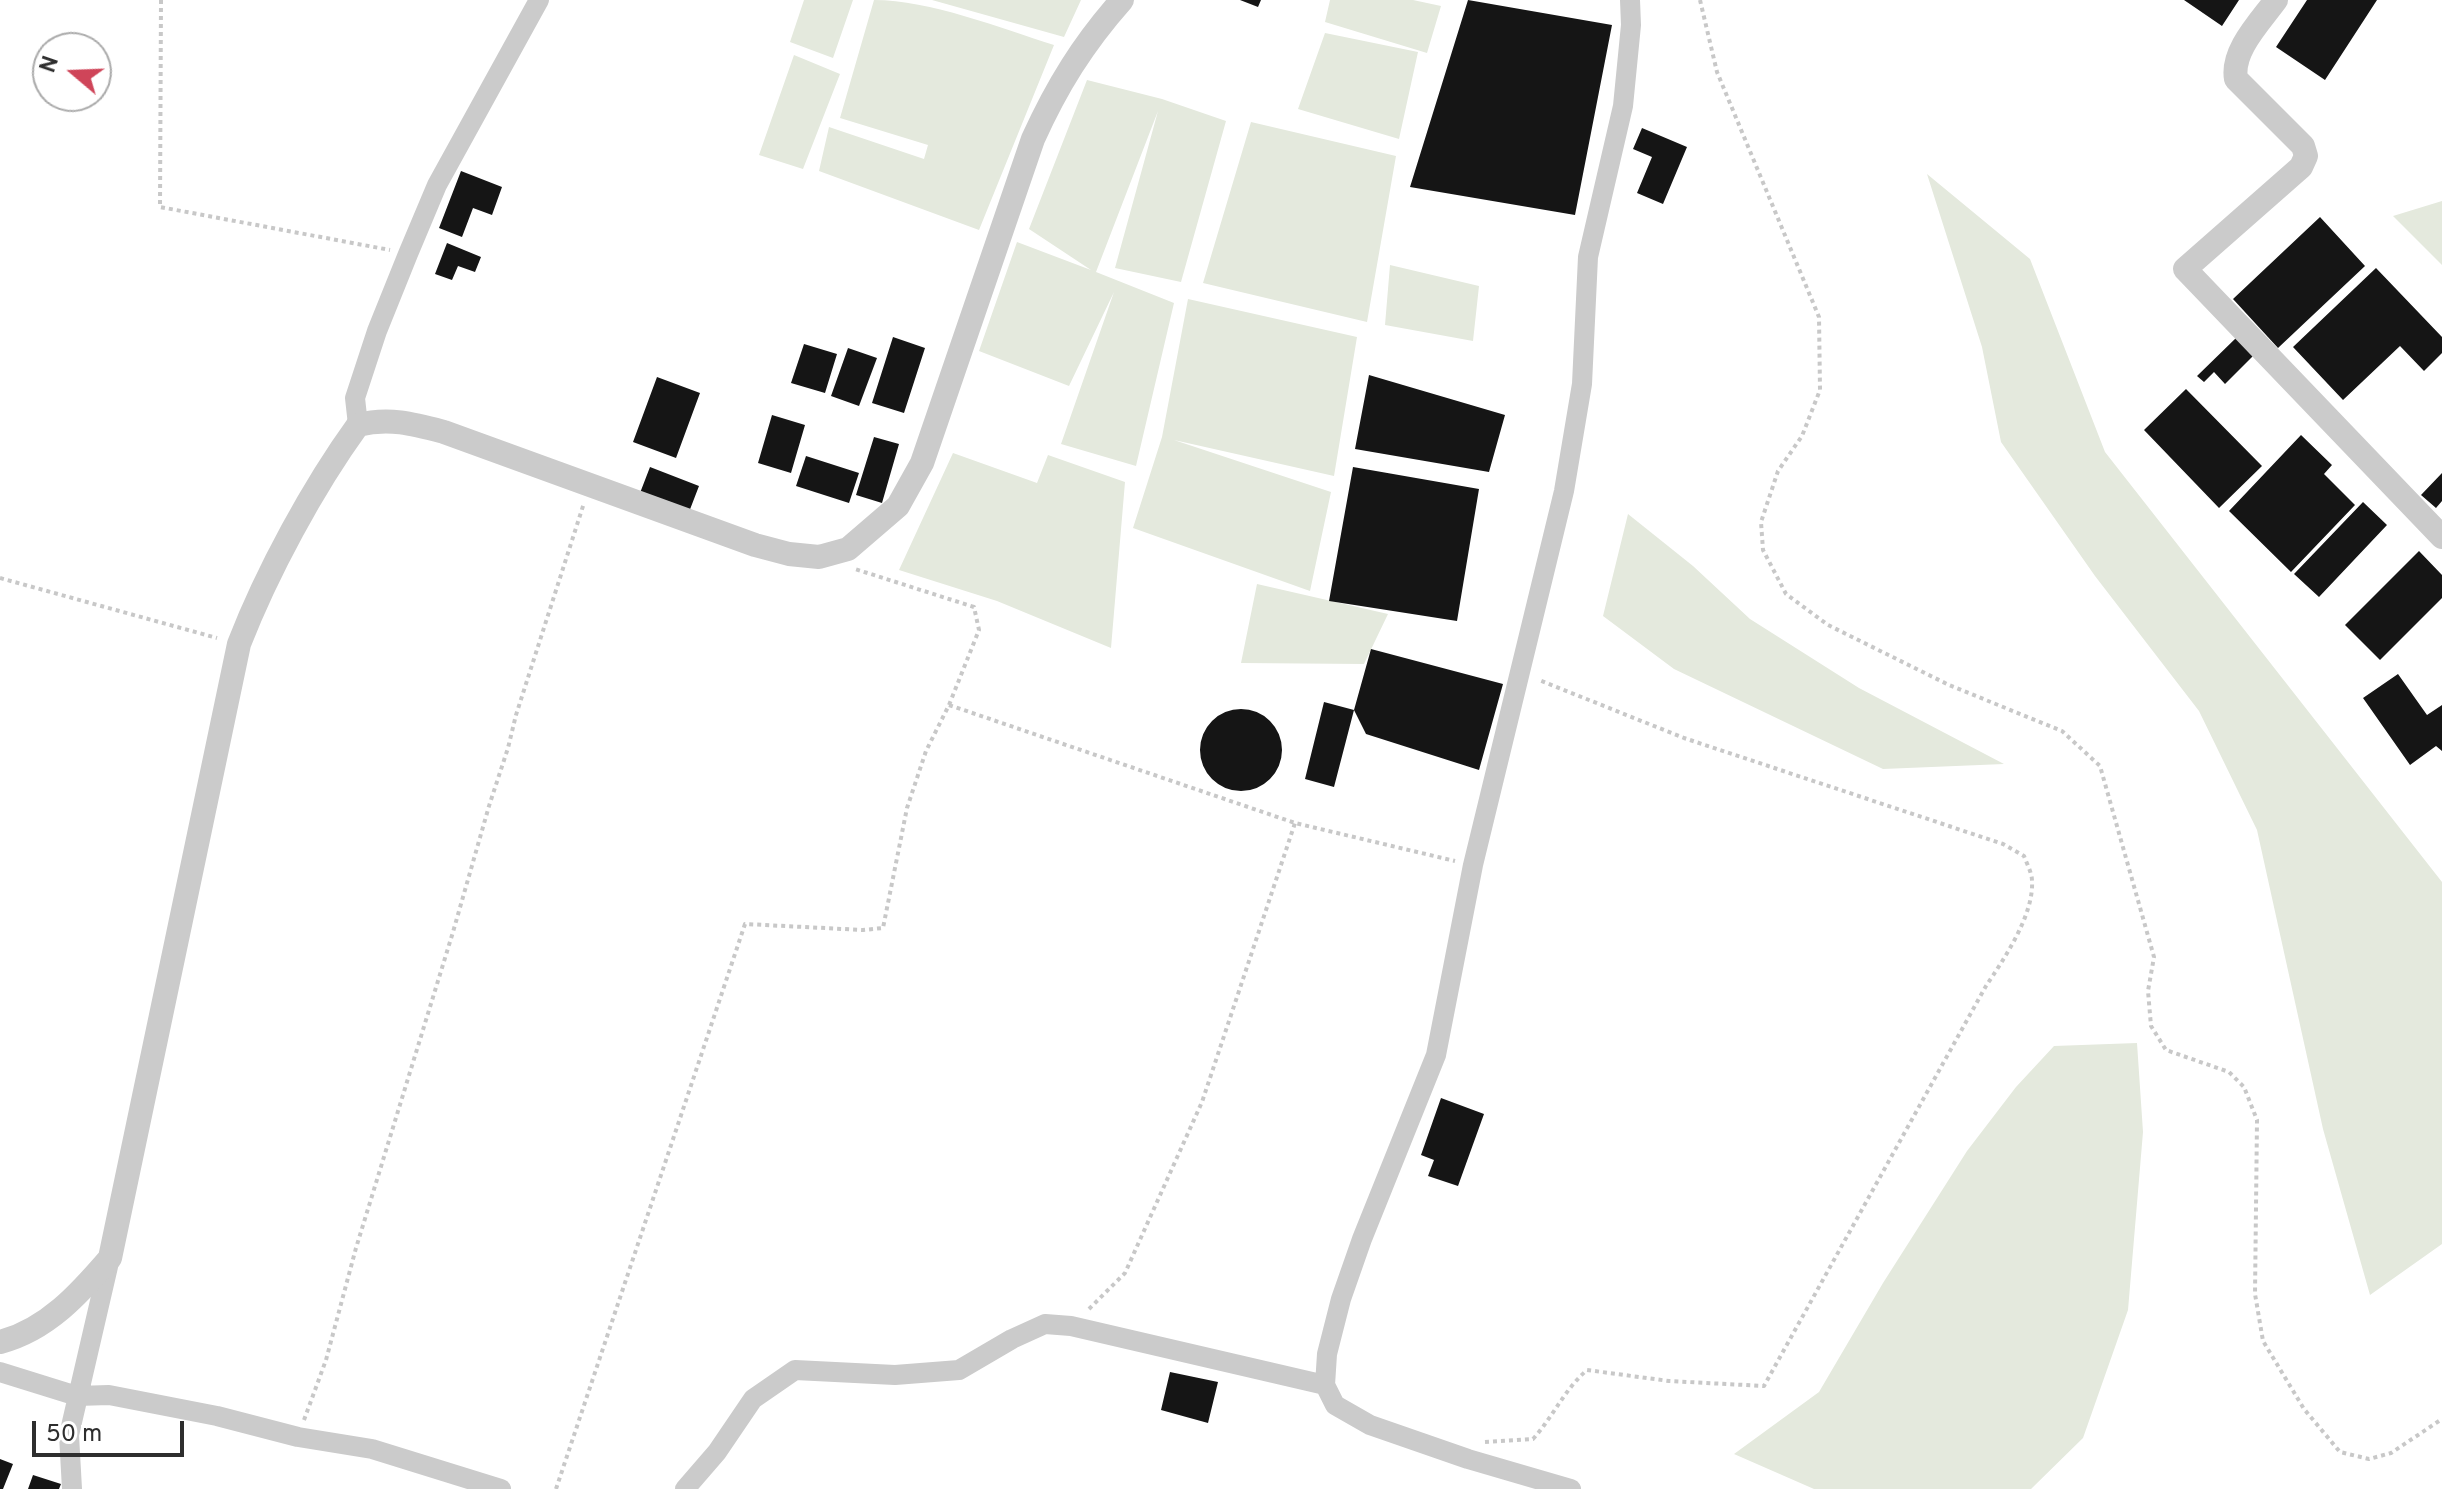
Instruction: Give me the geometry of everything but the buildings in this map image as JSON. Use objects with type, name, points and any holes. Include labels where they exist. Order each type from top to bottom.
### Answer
[{"type":"street","points":[[358,425],[355,398],[377,331],[437,185],[539,0]]},
{"type":"street","points":[[72,1489],[69,1435],[110,1258],[239,644],[256,600],[338,453],[358,425],[378,420],[407,422],[444,432],[755,545],[789,554],[819,557],[848,549],[898,506],[922,463],[1033,139],[1056,89],[1095,31],[1122,0]]},
{"type":"street","points":[[1571,1489],[1468,1459],[1370,1425],[1335,1405],[1325,1385],[1327,1354],[1341,1299],[1436,1055],[1473,865],[1564,491],[1582,384],[1588,257],[1623,106],[1631,25],[1630,0]]},
{"type":"street","points":[[2276,0],[2240,52],[2234,66],[2236,79],[2303,146],[2306,156],[2301,167],[2185,269],[2442,537]]},
{"type":"street","points":[[0,1342],[16,1338],[70,1303],[110,1258]]},
{"type":"street","points":[[685,1489],[717,1452],[753,1399],[795,1370],[895,1375],[959,1370],[1045,1324],[1071,1326],[1325,1385]]},
{"type":"street","points":[[0,1372],[77,1396],[109,1395],[217,1416],[298,1437],[372,1449],[501,1489]]},
{"type":"path","points":[[161,0],[160,207],[408,254]]},
{"type":"path","points":[[1700,0],[1717,72],[1819,317],[1820,390],[1802,436],[1778,471],[1761,522],[1763,550],[1786,594],[1828,625],[1949,685],[2062,731],[2100,766],[2154,957],[2148,991],[2151,1026],[2166,1050],[2229,1072],[2244,1087],[2257,1120],[2255,1294],[2263,1341],[2304,1409],[2340,1452],[2369,1459],[2391,1453],[2442,1419]]},
{"type":"path","points":[[298,1437],[326,1360],[356,1248],[516,715],[591,484]]},
{"type":"path","points":[[556,1489],[745,924],[863,930],[883,928],[907,808],[926,751],[949,705],[979,630],[974,607],[851,568],[848,549]]},
{"type":"path","points":[[0,578],[239,644]]},
{"type":"path","points":[[1473,1443],[1533,1439],[1549,1421],[1570,1384],[1587,1370],[1669,1381],[1764,1386],[1986,986],[2014,944],[2029,901],[2032,880],[2024,856],[2003,844],[1684,738],[1522,673]]},
{"type":"path","points":[[949,705],[1295,823],[1473,865]]},
{"type":"path","points":[[1071,1326],[1125,1273],[1202,1102],[1295,823]]},
{"type":"shaded area","points":[[804,0],[853,0],[833,58],[790,42]]},
{"type":"shaded area","points":[[874,0],[941,10],[1054,45],[979,230],[819,171],[829,127],[924,159],[928,145],[840,118]]},
{"type":"shaded area","points":[[932,0],[1081,0],[1064,37]]},
{"type":"shaded area","points":[[1330,0],[1413,0],[1441,6],[1427,53],[1325,22]]},
{"type":"shaded area","points":[[1325,33],[1418,52],[1399,139],[1298,109]]},
{"type":"shaded area","points":[[794,55],[840,74],[803,169],[759,155]]},
{"type":"shaded area","points":[[1087,80],[1162,99],[1226,121],[1181,282],[1115,268],[1158,111],[1096,272],[1174,303],[1136,466],[1061,444],[1114,292],[1069,386],[979,351],[1017,242],[1091,270],[1029,229]]},
{"type":"shaded area","points":[[1251,122],[1396,156],[1367,322],[1203,283]]},
{"type":"shaded area","points":[[1927,174],[2030,259],[2105,452],[2442,882],[2442,1244],[2370,1295],[2323,1129],[2257,830],[2199,711],[2095,576],[2001,442],[1982,347]]},
{"type":"shaded area","points":[[2442,201],[2442,265],[2393,216]]},
{"type":"shaded area","points":[[1390,265],[1479,286],[1473,341],[1385,325]]},
{"type":"shaded area","points":[[1188,299],[1357,337],[1334,476],[1174,440],[1331,492],[1310,591],[1133,528],[1162,437]]},
{"type":"shaded area","points":[[953,453],[1037,483],[1048,455],[1125,482],[1111,648],[997,601],[899,570]]},
{"type":"shaded area","points":[[1628,514],[1693,566],[1750,619],[1859,688],[2004,764],[1883,769],[1674,669],[1603,616]]},
{"type":"shaded area","points":[[1257,584],[1388,614],[1364,664],[1241,663]]},
{"type":"shaded area","points":[[2137,1043],[2143,1132],[2128,1310],[2083,1438],[2031,1489],[1814,1489],[1734,1454],[1819,1392],[1883,1283],[1967,1151],[2016,1087],[2054,1046]]}]
